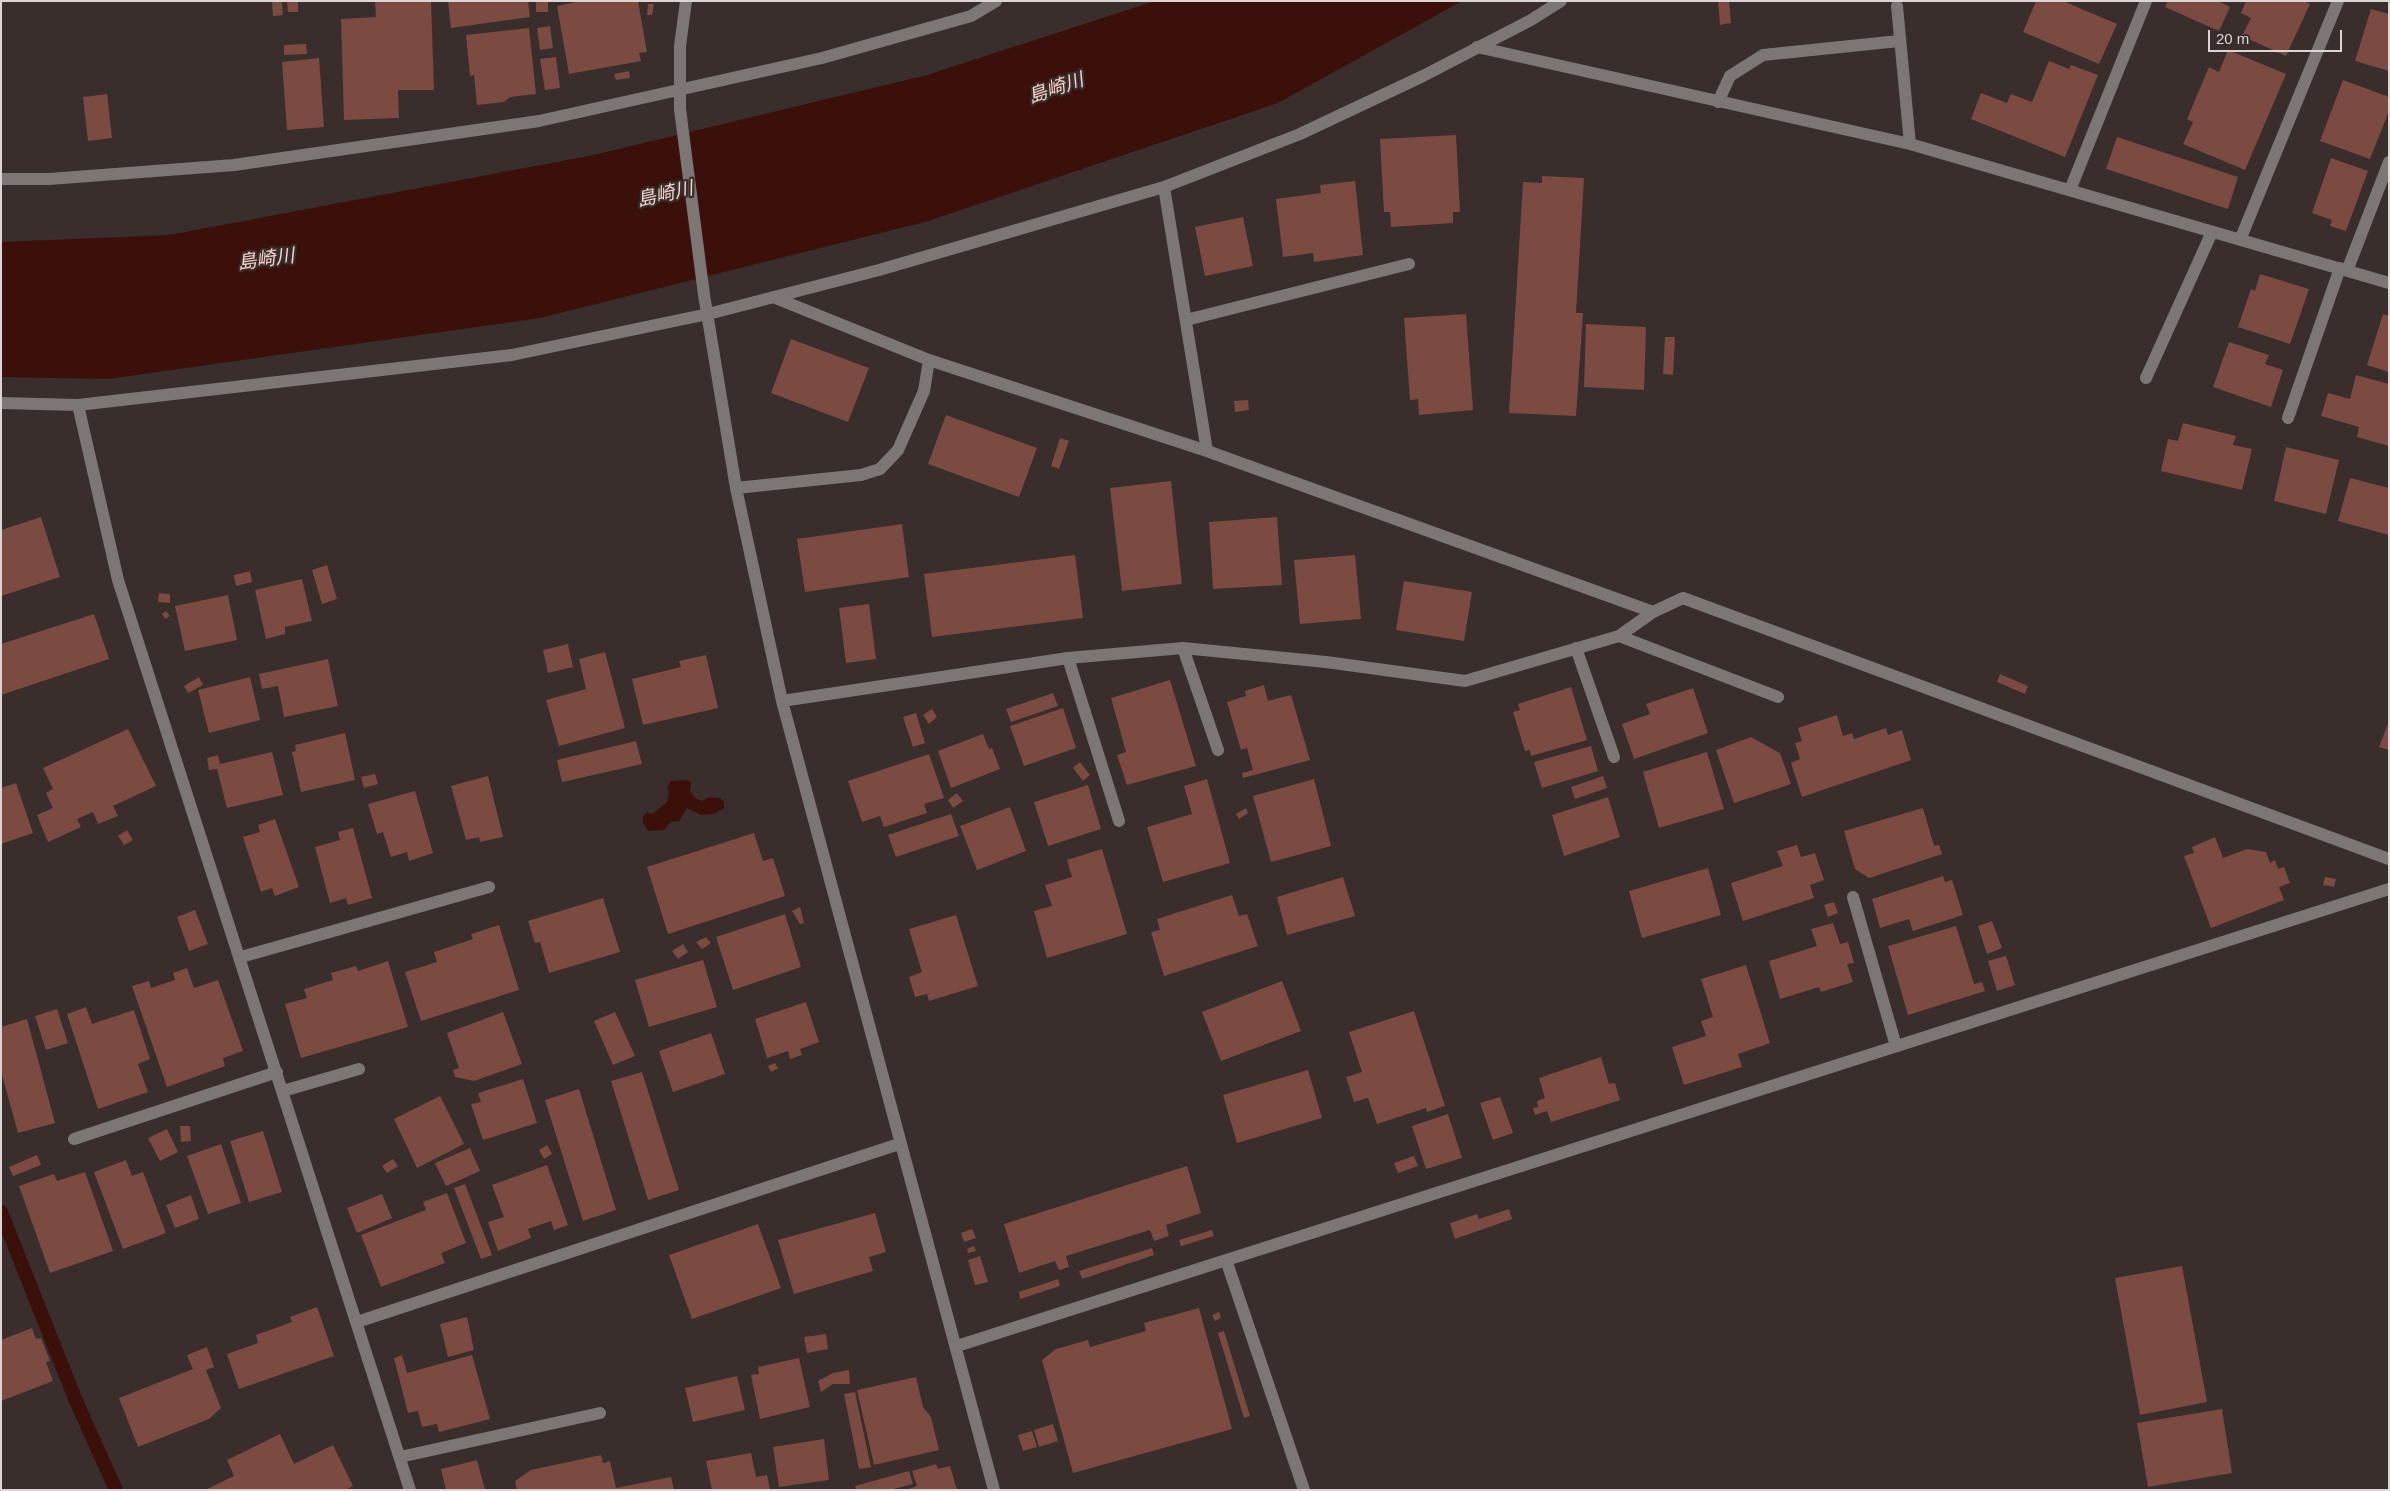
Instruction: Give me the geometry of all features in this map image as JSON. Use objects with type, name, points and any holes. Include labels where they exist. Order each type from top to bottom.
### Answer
[{"type":"street","points":[[686,1],[680,46],[680,109],[704,295],[736,488],[782,701],[899,1144],[957,1346],[994,1490]]},
{"type":"street","points":[[1,180],[49,179],[234,165],[539,121],[822,58],[972,16],[996,1]]},
{"type":"street","points":[[1,403],[78,405],[512,355],[708,314],[879,270],[1164,187],[1300,134],[1423,76],[1531,20],[1562,1]]},
{"type":"street","points":[[2070,190],[2146,1]]},
{"type":"street","points":[[2240,240],[2338,1]]},
{"type":"street","points":[[1897,6],[1910,144]]},
{"type":"street","points":[[1718,102],[1730,76],[1763,55],[1899,41]]},
{"type":"street","points":[[1477,47],[1910,144],[2389,283]]},
{"type":"street","points":[[2288,418],[2344,270],[2389,162]]},
{"type":"street","points":[[1164,187],[1208,451]]},
{"type":"street","points":[[2146,378],[2212,232]]},
{"type":"street","points":[[1186,320],[1409,264]]},
{"type":"street","points":[[773,296],[929,360],[1208,451],[1653,612]]},
{"type":"street","points":[[736,488],[861,475],[880,470],[898,450],[906,433],[924,391],[929,360]]},
{"type":"street","points":[[78,405],[118,580],[241,957],[410,1490]]},
{"type":"street","points":[[782,701],[1068,658],[1183,648],[1326,662],[1465,681],[1619,636],[1653,612],[1683,598],[2389,859]]},
{"type":"street","points":[[1619,636],[1778,697]]},
{"type":"street","points":[[1183,648],[1218,750]]},
{"type":"street","points":[[1576,648],[1614,757]]},
{"type":"street","points":[[1068,658],[1120,820]]},
{"type":"street","points":[[241,957],[489,887]]},
{"type":"street","points":[[957,1346],[2389,889]]},
{"type":"street","points":[[1854,897],[1896,1046]]},
{"type":"street","points":[[283,1091],[358,1069]]},
{"type":"street","points":[[74,1139],[277,1072]]},
{"type":"street","points":[[357,1322],[899,1144]]},
{"type":"street","points":[[1226,1260],[1304,1490]]},
{"type":"street","points":[[400,1457],[600,1413]]},
{"type":"water","name":"島崎川","points":[[1155,1],[1462,1],[1278,103],[925,222],[540,318],[108,379],[1,377],[1,242],[169,235],[594,155],[927,75]]},
{"type":"water","points":[[687,780],[691,782],[690,791],[695,798],[702,801],[709,797],[720,798],[724,802],[724,808],[714,814],[701,815],[687,808],[679,821],[671,822],[664,830],[648,831],[643,823],[643,817],[647,812],[652,814],[667,802],[669,792],[667,788],[671,781]]},
{"type":"building","points":[[272,1],[282,1],[283,15],[273,16]]},
{"type":"building","points":[[298,1],[298,12],[288,12],[287,2]]},
{"type":"building","points":[[375,1],[431,1],[434,90],[398,90],[399,118],[344,120],[341,19],[376,17]]},
{"type":"building","points":[[448,1],[528,1],[530,17],[451,28]]},
{"type":"building","points":[[536,1],[548,1],[548,12],[536,12]]},
{"type":"building","points":[[582,1],[638,1],[647,52],[639,53],[641,61],[569,74],[557,6]]},
{"type":"building","points":[[1718,1],[1729,1],[1731,23],[1720,25]]},
{"type":"building","points":[[2036,1],[2063,1],[2117,24],[2099,64],[2023,32]]},
{"type":"building","points":[[2168,1],[2218,1],[2230,7],[2219,31],[2165,7]]},
{"type":"building","points":[[2246,1],[2304,1],[2310,4],[2286,56],[2242,36],[2251,18],[2241,13]]},
{"type":"building","points":[[648,4],[654,4],[652,15],[647,15]]},
{"type":"building","points":[[2371,9],[2389,14],[2389,71],[2355,61]]},
{"type":"building","points":[[550,26],[553,48],[540,50],[537,28]]},
{"type":"building","points":[[529,28],[536,94],[510,97],[504,102],[477,105],[474,75],[470,76],[466,35]]},
{"type":"building","points":[[306,44],[307,54],[284,55],[284,45]]},
{"type":"building","points":[[2228,50],[2286,74],[2245,170],[2183,144],[2193,122],[2187,119],[2209,67],[2219,72]]},
{"type":"building","points":[[556,57],[560,88],[545,90],[540,59]]},
{"type":"building","points":[[319,58],[324,127],[287,130],[282,62]]},
{"type":"building","points":[[2049,61],[2069,69],[2071,65],[2098,75],[2065,157],[1971,119],[1981,93],[2007,103],[2011,94],[2032,102]]},
{"type":"building","points":[[629,71],[630,78],[616,80],[614,74]]},
{"type":"building","points":[[2343,80],[2389,97],[2389,111],[2370,159],[2320,141]]},
{"type":"building","points":[[107,94],[112,138],[88,141],[83,97]]},
{"type":"building","points":[[1456,135],[1460,212],[1453,212],[1453,223],[1391,227],[1390,212],[1384,212],[1380,139]]},
{"type":"building","points":[[2117,137],[2238,177],[2228,209],[2106,169]]},
{"type":"building","points":[[2331,158],[2368,171],[2346,231],[2330,226],[2332,220],[2312,213]]},
{"type":"building","points":[[1542,176],[1584,178],[1576,313],[1583,313],[1576,416],[1509,413],[1523,182],[1542,183]]},
{"type":"building","points":[[1355,181],[1363,255],[1314,262],[1313,253],[1283,257],[1276,199],[1321,193],[1320,185]]},
{"type":"building","points":[[1243,217],[1253,266],[1205,276],[1195,227]]},
{"type":"building","points":[[2260,274],[2309,289],[2290,344],[2238,327],[2251,289],[2255,291]]},
{"type":"building","points":[[1466,314],[1473,410],[1419,415],[1418,399],[1410,400],[1404,318]]},
{"type":"building","points":[[2383,314],[2389,316],[2389,372],[2367,365]]},
{"type":"building","points":[[1586,324],[1646,327],[1644,390],[1584,387]]},
{"type":"building","points":[[1665,337],[1675,337],[1673,375],[1663,374]]},
{"type":"building","points":[[791,339],[869,368],[848,422],[771,393]]},
{"type":"building","points":[[2229,342],[2269,355],[2265,364],[2283,370],[2271,407],[2213,387]]},
{"type":"building","points":[[2356,375],[2389,384],[2389,446],[2357,437],[2359,427],[2321,416],[2328,393],[2350,399]]},
{"type":"building","points":[[1248,400],[1249,410],[1235,412],[1234,401]]},
{"type":"building","points":[[946,415],[1037,448],[1019,497],[928,464]]},
{"type":"building","points":[[2183,423],[2236,436],[2233,445],[2252,449],[2242,490],[2161,471],[2168,439],[2178,441]]},
{"type":"building","points":[[1060,438],[1069,441],[1059,469],[1051,466]]},
{"type":"building","points":[[2286,447],[2339,460],[2326,514],[2274,501]]},
{"type":"building","points":[[2350,478],[2389,488],[2389,535],[2338,521]]},
{"type":"building","points":[[1171,481],[1182,584],[1122,591],[1110,488]]},
{"type":"building","points":[[41,517],[60,577],[1,596],[1,530]]},
{"type":"building","points":[[1277,517],[1282,585],[1213,589],[1209,522]]},
{"type":"building","points":[[902,524],[909,577],[805,592],[797,539]]},
{"type":"building","points":[[1075,555],[1083,618],[932,637],[924,574]]},
{"type":"building","points":[[1355,555],[1361,619],[1300,624],[1294,560]]},
{"type":"building","points":[[327,565],[337,599],[322,604],[312,570]]},
{"type":"building","points":[[250,571],[252,582],[236,586],[234,575]]},
{"type":"building","points":[[302,579],[312,621],[285,627],[285,634],[266,639],[255,590]]},
{"type":"building","points":[[1404,581],[1472,592],[1464,641],[1396,630]]},
{"type":"building","points":[[159,593],[170,594],[170,603],[158,602]]},
{"type":"building","points":[[228,595],[237,640],[185,651],[175,606]]},
{"type":"building","points":[[869,604],[876,659],[846,663],[839,608]]},
{"type":"building","points":[[166,611],[170,616],[165,619],[162,614]]},
{"type":"building","points":[[94,614],[109,659],[1,695],[1,644]]},
{"type":"building","points":[[568,644],[573,667],[548,673],[543,650]]},
{"type":"building","points":[[605,652],[625,728],[559,746],[546,700],[586,689],[579,659]]},
{"type":"building","points":[[706,655],[718,708],[643,725],[632,679],[681,667],[679,661]]},
{"type":"building","points":[[328,659],[338,706],[284,717],[278,686],[262,689],[259,674]]},
{"type":"building","points":[[2000,674],[2028,686],[2025,694],[1997,682]]},
{"type":"building","points":[[199,677],[203,685],[188,693],[184,686]]},
{"type":"building","points":[[250,677],[260,720],[209,733],[198,690]]},
{"type":"building","points":[[1170,680],[1196,766],[1127,785],[1117,755],[1126,752],[1111,698]]},
{"type":"building","points":[[1264,685],[1268,701],[1291,695],[1310,760],[1243,778],[1242,773],[1253,770],[1247,748],[1241,750],[1227,702],[1246,696],[1245,691]]},
{"type":"building","points":[[1571,687],[1587,740],[1531,756],[1530,750],[1525,751],[1513,712],[1520,710],[1518,704]]},
{"type":"building","points":[[1693,688],[1708,733],[1634,759],[1622,724],[1650,714],[1646,704]]},
{"type":"building","points":[[1053,693],[1058,706],[1011,722],[1006,709]]},
{"type":"building","points":[[1063,708],[1076,748],[1024,766],[1010,726]]},
{"type":"building","points":[[932,709],[937,717],[929,724],[923,715]]},
{"type":"building","points":[[916,713],[925,743],[913,747],[903,717]]},
{"type":"building","points":[[1837,715],[1843,736],[1852,733],[1854,739],[1886,728],[1888,735],[1902,730],[1911,760],[1802,797],[1791,763],[1800,759],[1795,743],[1802,741],[1798,728]]},
{"type":"building","points":[[2389,721],[2389,750],[2379,747]]},
{"type":"building","points":[[128,729],[156,786],[113,806],[118,816],[98,824],[93,812],[77,819],[81,827],[48,842],[37,815],[53,808],[46,793],[53,789],[43,768]]},
{"type":"building","points":[[345,733],[355,780],[301,792],[292,752],[296,751],[295,745]]},
{"type":"building","points":[[983,734],[989,749],[992,748],[1000,769],[951,788],[938,751]]},
{"type":"building","points":[[1751,737],[1780,753],[1791,784],[1734,803],[1716,750]]},
{"type":"building","points":[[636,741],[642,764],[562,782],[557,760]]},
{"type":"building","points":[[1591,746],[1598,771],[1542,788],[1534,762]]},
{"type":"building","points":[[272,752],[283,795],[227,808],[217,769],[209,770],[207,758],[218,755],[220,764]]},
{"type":"building","points":[[1707,752],[1724,809],[1659,828],[1643,772]]},
{"type":"building","points":[[929,754],[944,798],[924,804],[927,813],[884,827],[880,816],[862,822],[848,781]]},
{"type":"building","points":[[1080,762],[1090,775],[1083,781],[1073,768]]},
{"type":"building","points":[[375,774],[378,784],[364,788],[361,777]]},
{"type":"building","points":[[488,776],[503,837],[480,842],[479,837],[466,840],[451,786]]},
{"type":"building","points":[[1603,776],[1607,788],[1575,799],[1571,787]]},
{"type":"building","points":[[1207,779],[1230,863],[1163,882],[1147,827],[1192,814],[1184,786]]},
{"type":"building","points":[[1314,779],[1331,846],[1271,862],[1253,796]]},
{"type":"building","points":[[16,783],[33,833],[1,844],[1,788]]},
{"type":"building","points":[[1088,785],[1101,829],[1048,846],[1034,802]]},
{"type":"building","points":[[415,791],[433,853],[409,861],[407,852],[391,857],[383,832],[377,834],[368,804]]},
{"type":"building","points":[[957,793],[963,801],[953,808],[948,800]]},
{"type":"building","points":[[1608,797],[1620,837],[1564,856],[1552,815]]},
{"type":"building","points":[[1010,807],[1026,851],[977,870],[960,826]]},
{"type":"building","points":[[1246,808],[1248,813],[1239,819],[1236,814]]},
{"type":"building","points":[[1923,808],[1934,846],[1939,845],[1942,854],[1869,878],[1855,869],[1844,831]]},
{"type":"building","points":[[951,814],[959,836],[896,857],[888,835]]},
{"type":"building","points":[[275,819],[299,887],[275,896],[272,888],[261,892],[243,837],[260,832],[258,825]]},
{"type":"building","points":[[353,828],[372,898],[348,905],[346,898],[330,903],[315,847],[340,840],[338,832]]},
{"type":"building","points":[[127,830],[133,840],[124,845],[118,836]]},
{"type":"building","points":[[754,833],[763,861],[773,858],[785,896],[668,934],[647,867]]},
{"type":"building","points":[[2215,837],[2223,858],[2247,849],[2266,852],[2270,863],[2275,860],[2278,869],[2284,867],[2290,883],[2279,887],[2284,900],[2211,928],[2184,856],[2194,853],[2192,847]]},
{"type":"building","points":[[1797,845],[1801,857],[1815,853],[1824,880],[1810,885],[1814,898],[1743,921],[1731,883],[1783,866],[1777,851]]},
{"type":"building","points":[[1102,849],[1127,934],[1047,958],[1034,911],[1052,906],[1045,885],[1072,877],[1067,860]]},
{"type":"building","points":[[1708,868],[1721,915],[1642,938],[1629,891]]},
{"type":"building","points":[[1943,876],[1945,882],[1952,880],[1963,915],[1913,931],[1909,919],[1880,928],[1872,899]]},
{"type":"building","points":[[1343,877],[1355,916],[1287,935],[1277,897]]},
{"type":"building","points":[[2325,877],[2336,879],[2334,887],[2323,885]]},
{"type":"building","points":[[1232,895],[1239,916],[1247,914],[1258,946],[1164,976],[1151,932],[1160,930],[1157,919]]},
{"type":"building","points":[[603,898],[620,952],[549,973],[540,942],[535,943],[528,921]]},
{"type":"building","points":[[1834,902],[1838,913],[1828,917],[1824,905]]},
{"type":"building","points":[[800,907],[804,923],[800,924],[792,911]]},
{"type":"building","points":[[195,910],[208,944],[189,951],[177,917]]},
{"type":"building","points":[[785,914],[801,967],[733,990],[716,937]]},
{"type":"building","points":[[956,915],[978,986],[929,1001],[927,994],[915,997],[909,977],[922,972],[909,929]]},
{"type":"building","points":[[1992,921],[2002,948],[1987,954],[1978,926]]},
{"type":"building","points":[[1833,923],[1840,944],[1848,942],[1854,963],[1847,964],[1853,982],[1821,992],[1819,987],[1780,999],[1769,961],[1817,946],[1811,929]]},
{"type":"building","points":[[499,925],[519,990],[421,1021],[405,972],[437,962],[434,952],[473,939],[471,934]]},
{"type":"building","points":[[1956,926],[1974,984],[1982,982],[1985,991],[1908,1015],[1888,946]]},
{"type":"building","points":[[706,937],[711,943],[702,949],[696,942]]},
{"type":"building","points":[[683,944],[688,952],[678,959],[672,951]]},
{"type":"building","points":[[2006,956],[2015,985],[1997,991],[1988,961]]},
{"type":"building","points":[[703,960],[717,1007],[649,1027],[635,980]]},
{"type":"building","points":[[388,961],[408,1027],[301,1058],[285,1004],[307,998],[304,989],[333,980],[331,973],[356,966],[358,971]]},
{"type":"building","points":[[1746,965],[1770,1043],[1738,1054],[1742,1067],[1684,1085],[1672,1047],[1706,1036],[1701,1021],[1713,1017],[1701,979]]},
{"type":"building","points":[[187,968],[194,988],[218,980],[243,1051],[223,1058],[225,1066],[167,1087],[132,986],[149,981],[151,988],[175,980],[173,973]]},
{"type":"building","points":[[1282,981],[1301,1031],[1221,1061],[1202,1012]]},
{"type":"building","points":[[806,1002],[819,1042],[800,1049],[802,1055],[790,1059],[788,1051],[767,1058],[755,1019]]},
{"type":"building","points":[[86,1007],[92,1024],[134,1010],[150,1059],[138,1064],[148,1092],[98,1109],[67,1014]]},
{"type":"building","points":[[57,1009],[68,1043],[46,1050],[35,1016]]},
{"type":"building","points":[[1414,1011],[1445,1106],[1427,1112],[1426,1108],[1377,1124],[1368,1098],[1354,1102],[1346,1077],[1362,1072],[1349,1032]]},
{"type":"building","points":[[503,1012],[522,1064],[474,1081],[455,1077],[453,1070],[459,1068],[447,1033]]},
{"type":"building","points":[[615,1012],[635,1056],[613,1065],[594,1021]]},
{"type":"building","points":[[27,1019],[55,1123],[18,1133],[1,1071],[1,1027]]},
{"type":"building","points":[[711,1033],[725,1074],[673,1092],[659,1051]]},
{"type":"building","points":[[1601,1057],[1609,1084],[1615,1083],[1620,1100],[1551,1122],[1547,1111],[1535,1115],[1533,1108],[1538,1107],[1537,1101],[1545,1098],[1539,1078]]},
{"type":"building","points":[[775,1063],[778,1068],[771,1072],[768,1066]]},
{"type":"building","points":[[1308,1070],[1322,1118],[1237,1143],[1223,1095]]},
{"type":"building","points":[[642,1072],[679,1190],[648,1200],[611,1081]]},
{"type":"building","points":[[523,1079],[537,1123],[483,1140],[471,1104],[481,1102],[478,1093]]},
{"type":"building","points":[[579,1089],[616,1210],[583,1221],[545,1100]]},
{"type":"building","points":[[440,1096],[464,1144],[417,1168],[394,1119]]},
{"type":"building","points":[[1500,1097],[1513,1133],[1493,1140],[1480,1103]]},
{"type":"building","points":[[1448,1114],[1462,1158],[1426,1169],[1412,1126]]},
{"type":"building","points":[[180,1126],[190,1126],[191,1141],[181,1142]]},
{"type":"building","points":[[167,1129],[178,1152],[160,1161],[148,1138]]},
{"type":"building","points":[[263,1131],[282,1192],[249,1202],[230,1141]]},
{"type":"building","points":[[221,1144],[241,1203],[208,1214],[187,1156]]},
{"type":"building","points":[[547,1145],[552,1154],[544,1159],[539,1150]]},
{"type":"building","points":[[470,1148],[480,1171],[446,1186],[435,1163]]},
{"type":"building","points":[[37,1155],[41,1165],[13,1176],[9,1167]]},
{"type":"building","points":[[1414,1156],[1418,1166],[1398,1173],[1394,1163]]},
{"type":"building","points":[[393,1159],[398,1166],[387,1173],[382,1166]]},
{"type":"building","points":[[126,1160],[132,1176],[143,1172],[166,1233],[123,1249],[94,1172]]},
{"type":"building","points":[[547,1165],[568,1225],[554,1230],[551,1221],[528,1229],[531,1238],[498,1251],[488,1222],[504,1217],[492,1185]]},
{"type":"building","points":[[1187,1166],[1201,1213],[1166,1225],[1169,1236],[1154,1241],[1150,1230],[1066,1256],[1069,1267],[1059,1270],[1055,1261],[1019,1273],[1004,1224]]},
{"type":"building","points":[[85,1172],[113,1251],[50,1273],[19,1186],[54,1174],[57,1181]]},
{"type":"building","points":[[465,1184],[492,1255],[481,1259],[454,1188]]},
{"type":"building","points":[[447,1193],[466,1243],[441,1253],[445,1263],[381,1287],[361,1235],[426,1210],[423,1202]]},
{"type":"building","points":[[382,1194],[392,1218],[357,1233],[347,1208]]},
{"type":"building","points":[[191,1195],[199,1219],[175,1228],[166,1205]]},
{"type":"building","points":[[1509,1209],[1512,1219],[1455,1239],[1450,1223],[1477,1214],[1479,1219]]},
{"type":"building","points":[[875,1213],[886,1252],[869,1257],[873,1271],[794,1294],[778,1240]]},
{"type":"building","points":[[758,1224],[781,1288],[692,1319],[669,1255]]},
{"type":"building","points":[[972,1229],[976,1238],[964,1242],[961,1233]]},
{"type":"building","points":[[1212,1230],[1214,1236],[1181,1246],[1179,1240]]},
{"type":"building","points":[[974,1246],[976,1251],[968,1253],[967,1249]]},
{"type":"building","points":[[1152,1248],[1154,1255],[1082,1279],[1079,1271]]},
{"type":"building","points":[[980,1256],[988,1282],[975,1285],[968,1260]]},
{"type":"building","points":[[2182,1266],[2207,1402],[2140,1415],[2115,1278]]},
{"type":"building","points":[[1058,1279],[1060,1286],[1020,1299],[1019,1292]]},
{"type":"building","points":[[317,1307],[334,1356],[239,1389],[227,1354],[258,1343],[256,1335],[292,1322],[290,1317]]},
{"type":"building","points":[[1199,1308],[1232,1429],[1073,1473],[1042,1360],[1056,1349],[1088,1340],[1090,1347],[1146,1331],[1144,1323]]},
{"type":"building","points":[[1219,1312],[1221,1318],[1215,1321],[1212,1315]]},
{"type":"building","points":[[467,1317],[474,1350],[448,1357],[440,1324]]},
{"type":"building","points":[[32,1328],[36,1339],[41,1338],[50,1361],[46,1362],[53,1381],[1,1401],[1,1340]]},
{"type":"building","points":[[1224,1331],[1250,1416],[1244,1418],[1218,1333]]},
{"type":"building","points":[[826,1334],[828,1349],[807,1353],[804,1337]]},
{"type":"building","points":[[207,1347],[214,1367],[206,1370],[221,1408],[209,1419],[138,1447],[119,1398],[193,1369],[187,1355]]},
{"type":"building","points":[[402,1355],[407,1373],[472,1355],[490,1419],[439,1432],[437,1424],[422,1427],[418,1411],[408,1413],[394,1358]]},
{"type":"building","points":[[799,1358],[810,1407],[760,1419],[751,1375],[759,1374],[758,1367]]},
{"type":"building","points":[[849,1370],[850,1384],[833,1384],[821,1392],[818,1381],[833,1373]]},
{"type":"building","points":[[737,1376],[745,1410],[693,1422],[685,1388]]},
{"type":"building","points":[[916,1377],[923,1407],[931,1417],[939,1450],[874,1465],[857,1390]]},
{"type":"building","points":[[855,1392],[871,1467],[859,1469],[844,1394]]},
{"type":"building","points":[[2222,1409],[2232,1473],[2148,1487],[2137,1423]]},
{"type":"building","points":[[1053,1424],[1058,1441],[1039,1447],[1034,1430]]},
{"type":"building","points":[[1032,1431],[1037,1447],[1023,1451],[1018,1435]]},
{"type":"building","points":[[280,1434],[294,1464],[333,1445],[353,1486],[345,1490],[205,1490],[234,1476],[227,1460]]},
{"type":"building","points":[[824,1439],[829,1480],[779,1487],[773,1447]]},
{"type":"building","points":[[751,1453],[756,1477],[767,1475],[770,1490],[712,1490],[706,1461]]},
{"type":"building","points":[[601,1455],[603,1463],[610,1461],[616,1488],[671,1477],[674,1490],[517,1490],[515,1481],[531,1470]]},
{"type":"building","points":[[477,1460],[485,1490],[446,1490],[441,1469]]},
{"type":"building","points":[[936,1464],[938,1469],[950,1466],[957,1490],[906,1490],[917,1486],[912,1471]]},
{"type":"building","points":[[909,1471],[913,1484],[890,1490],[856,1490],[855,1486]]},
{"type":"waterway","points":[[1,1212],[76,1401],[116,1490]]}]
